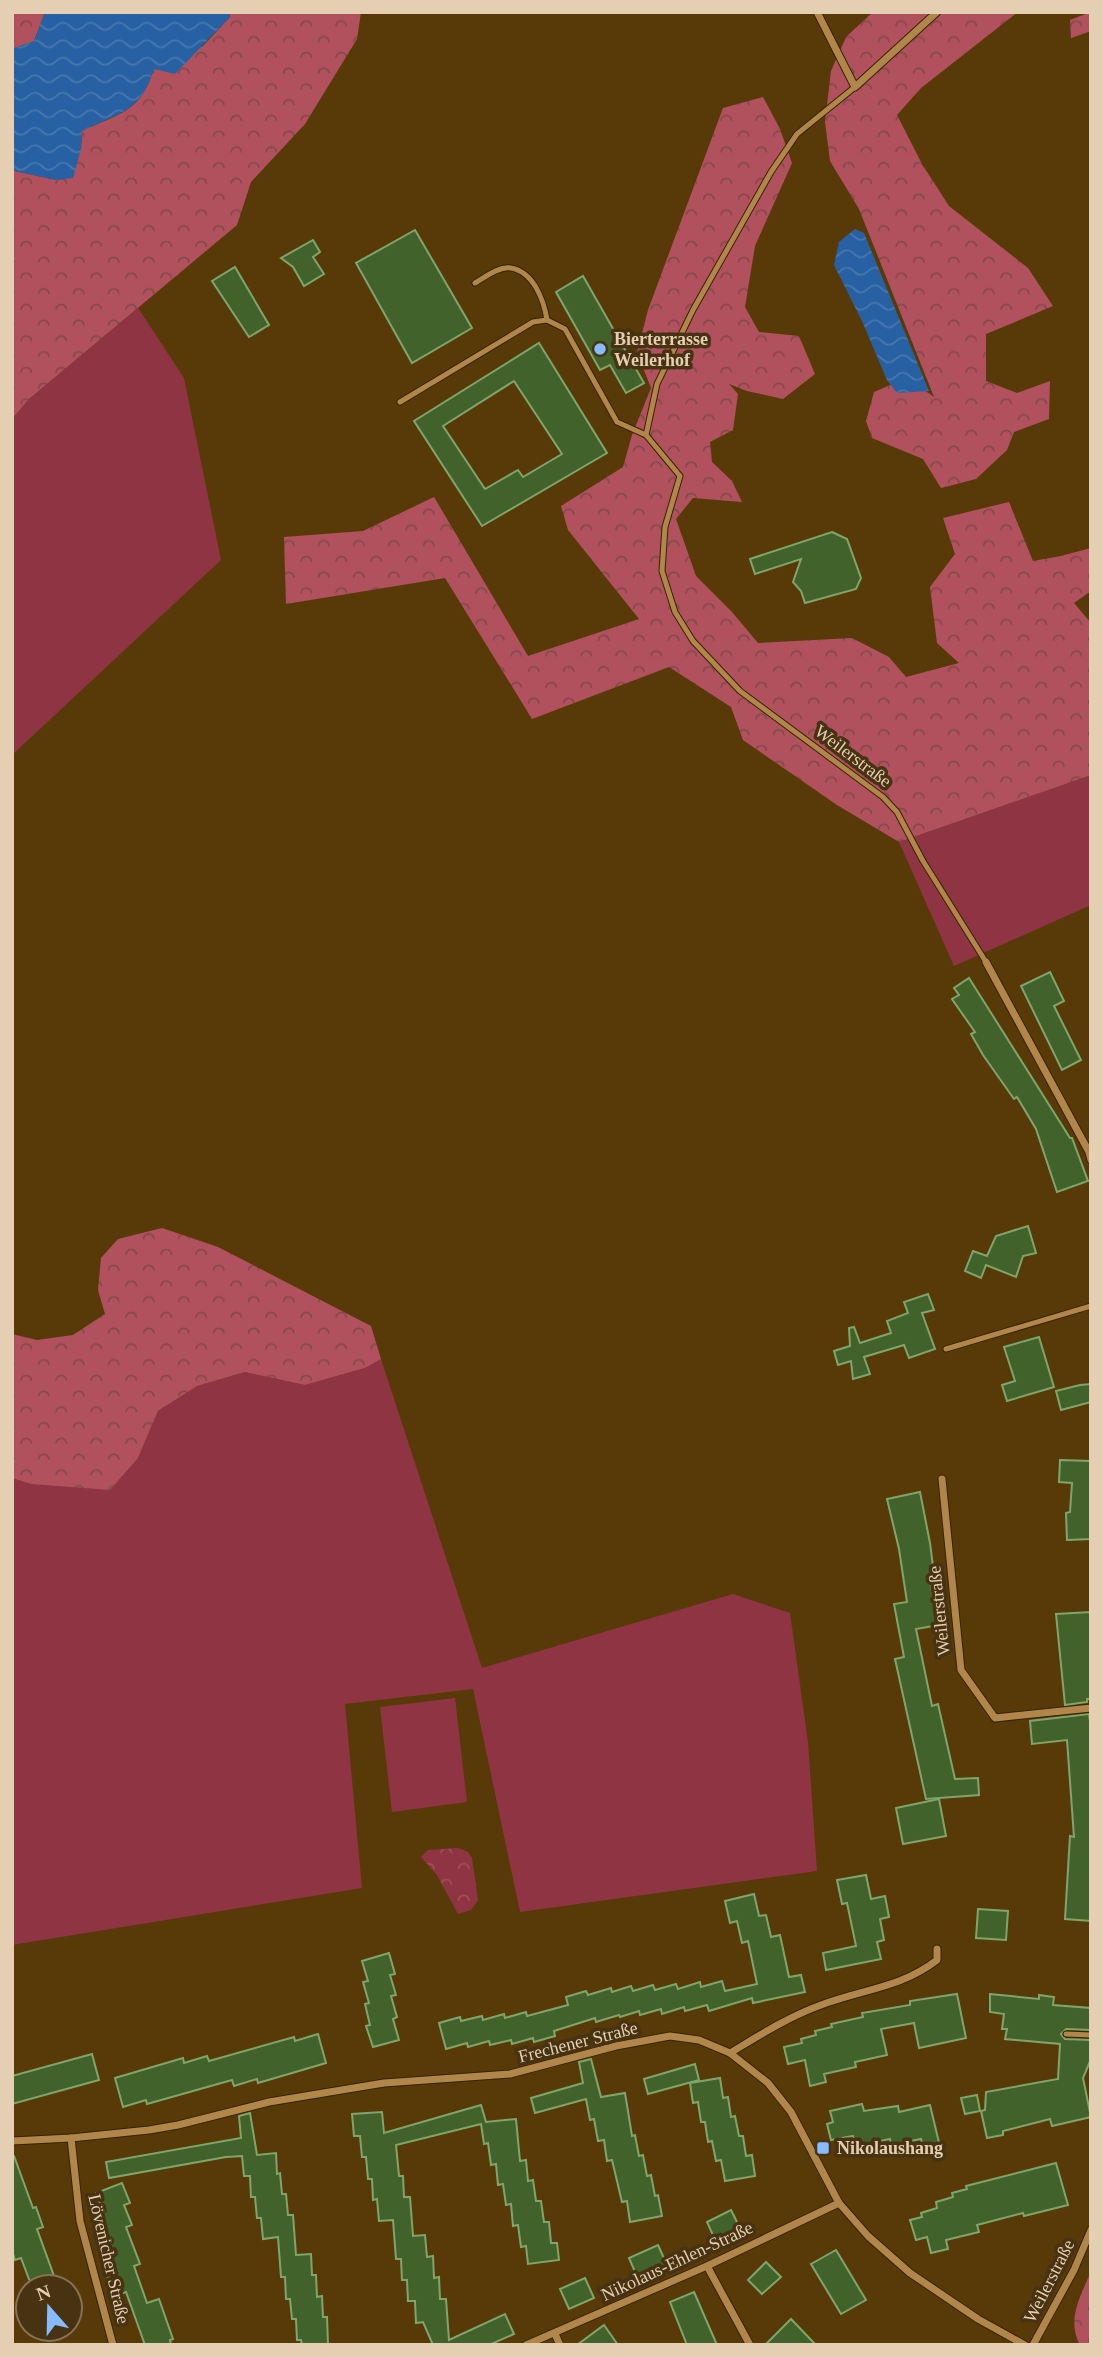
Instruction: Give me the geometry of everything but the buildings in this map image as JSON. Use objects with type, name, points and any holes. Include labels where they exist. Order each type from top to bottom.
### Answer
[{"type":"street","points":[[817,12],[855,87],[937,12]]},
{"type":"street","name":"Weilerstraße","points":[[986,962],[1091,1160]]},
{"type":"street","name":"Weilerstraße","points":[[942,1479],[961,1670],[995,1717],[1091,1708]]},
{"type":"street","points":[[730,2053],[789,2018],[841,1998],[905,1981],[937,1960],[937,1949]]},
{"type":"street","name":"Frechener Straße","points":[[12,2141],[71,2138],[168,2127],[269,2102],[384,2083],[510,2074],[616,2046],[670,2036],[699,2040],[730,2053],[768,2083],[791,2112],[839,2203],[868,2236],[910,2273],[978,2319],[1025,2345]]},
{"type":"street","name":"Lövenicher Straße","points":[[71,2138],[80,2221],[113,2345]]},
{"type":"street","name":"Nikolaus-Ehlen-Straße","points":[[526,2345],[707,2266],[839,2203]]},
{"type":"street","name":"Weilerstraße","points":[[1034,2345],[1074,2270],[1091,2230]]},
{"type":"street","points":[[707,2266],[750,2345]]},
{"type":"street","points":[[555,2334],[560,2345]]},
{"type":"lane","points":[[400,402],[533,321],[547,320],[565,329],[617,422],[646,435],[657,384],[693,310],[771,172],[797,134],[855,87]]},
{"type":"lane","points":[[475,283],[498,270],[510,268],[520,273],[531,281],[544,299],[547,320]]},
{"type":"lane","name":"Weilerstraße","points":[[646,435],[680,476],[665,527],[662,571],[675,612],[693,642],[740,691],[883,797],[897,812],[923,861],[986,962]]},
{"type":"lane","points":[[946,1349],[1091,1306]]},
{"type":"lane","points":[[1066,2034],[1091,2035]]},
{"type":"green space","points":[[12,12],[45,12],[34,41],[12,49]]},
{"type":"green space","points":[[229,12],[361,12],[357,39],[305,124],[251,182],[237,225],[29,399],[12,419],[12,168],[15,171],[56,180],[81,149],[82,131],[127,110],[142,95],[154,69],[203,46],[230,17]]},
{"type":"green space","points":[[873,12],[1018,12],[921,88],[897,115],[922,164],[949,206],[1028,268],[1053,306],[986,334],[986,381],[1017,393],[1050,381],[1049,419],[1014,432],[1007,450],[976,479],[941,488],[923,459],[872,438],[866,421],[874,392],[907,378],[934,397],[859,209],[830,161],[825,122],[831,71],[846,37]]},
{"type":"green space","points":[[1091,12],[1091,31],[1071,38],[1070,20]]},
{"type":"green space","points":[[763,97],[780,129],[792,163],[755,246],[745,307],[759,332],[799,336],[815,374],[783,399],[729,384],[738,394],[733,430],[710,442],[712,462],[732,481],[742,502],[693,498],[676,519],[696,576],[758,643],[852,638],[889,657],[906,677],[959,663],[937,643],[930,587],[955,554],[943,518],[1009,502],[1033,561],[1091,548],[1091,591],[1074,603],[1091,623],[1091,775],[899,842],[837,805],[743,740],[731,707],[669,667],[532,719],[445,578],[286,604],[284,537],[363,531],[434,497],[528,656],[639,619],[568,530],[561,506],[623,467],[632,435],[651,388],[637,352],[648,310],[723,108]]},
{"type":"green space","points":[[138,308],[184,378],[221,560],[12,755],[12,419],[29,399]]},
{"type":"green space","points":[[1091,775],[1091,905],[954,966],[899,842]]},
{"type":"green space","points":[[162,1228],[218,1247],[371,1326],[381,1359],[365,1368],[305,1385],[245,1372],[197,1386],[158,1411],[138,1458],[110,1490],[31,1484],[12,1478],[12,1334],[37,1340],[73,1335],[105,1314],[98,1290],[101,1258],[118,1239]]},
{"type":"green space","points":[[381,1359],[482,1668],[733,1594],[790,1613],[808,1742],[817,1871],[520,1912],[473,1689],[345,1704],[362,1888],[12,1945],[12,1478],[31,1484],[138,1458],[158,1411],[197,1386],[245,1372],[305,1385],[365,1368]]},
{"type":"green space","points":[[455,1698],[467,1802],[392,1812],[380,1707]]},
{"type":"green space","points":[[458,1848],[468,1852],[472,1858],[478,1900],[471,1910],[458,1914],[437,1875],[421,1857],[428,1850]]},
{"type":"green space","points":[[1091,2271],[1091,2345],[1080,2345],[1074,2326],[1076,2308]]},
{"type":"water","points":[[45,12],[229,12],[230,17],[175,74],[154,69],[142,95],[135,103],[118,115],[82,131],[81,149],[73,178],[56,180],[15,171],[12,168],[12,49],[34,41]]},
{"type":"water","points":[[855,229],[864,233],[929,391],[897,393],[887,380],[834,265],[839,242]]},
{"type":"place","name":"Bierterrasse Weilerhof","points":[[600,349]]},
{"type":"place","name":"Nikolaushang","points":[[823,2148]]}]
